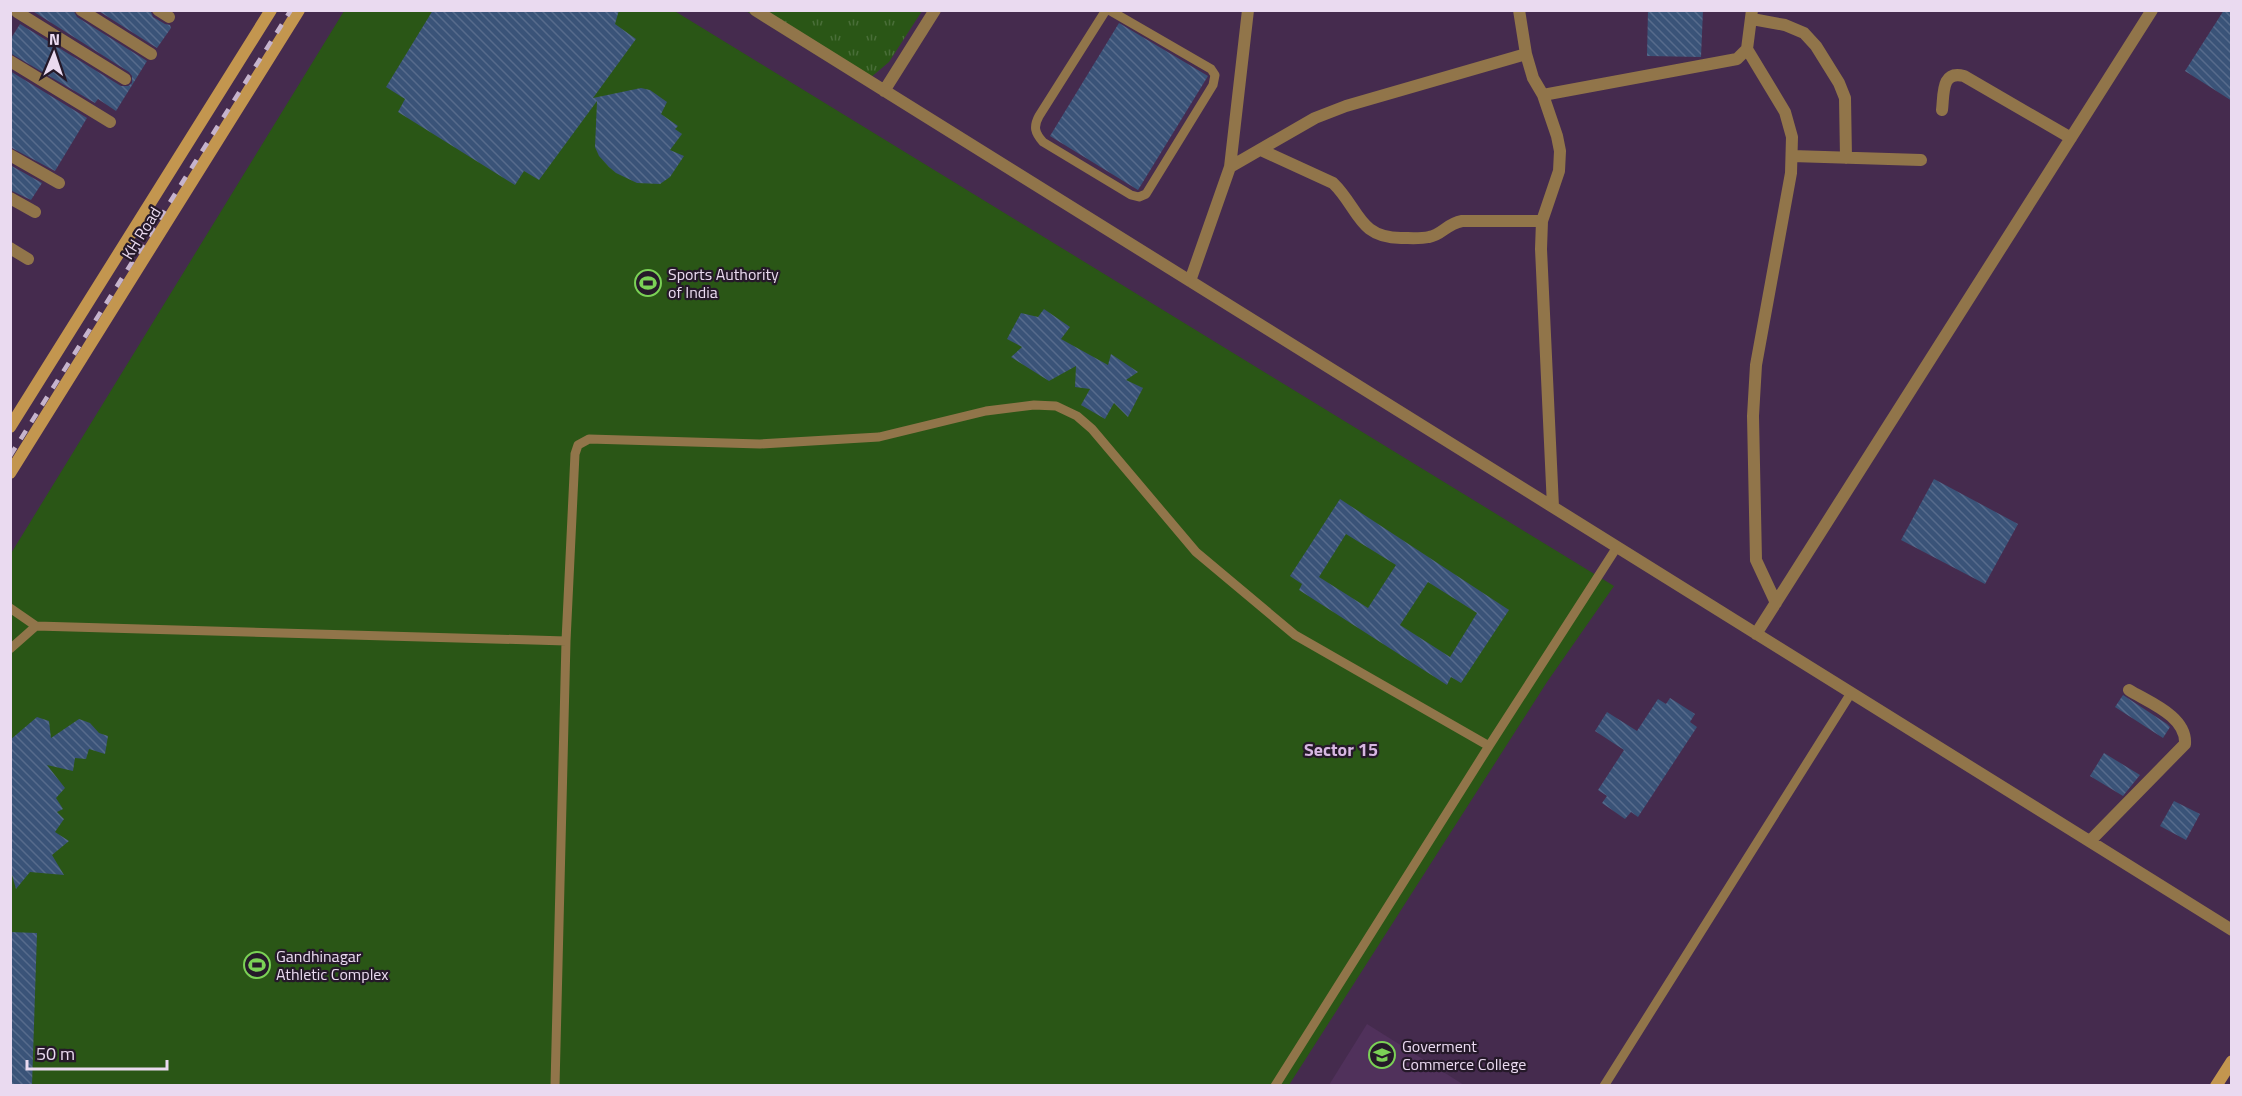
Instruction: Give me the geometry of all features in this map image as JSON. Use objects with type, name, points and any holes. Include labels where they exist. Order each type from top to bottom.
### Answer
[{"type":"main road","name":"KH Road","points":[[10,427],[271,10]]},
{"type":"main road","name":"KH Road","points":[[10,473],[299,10]]},
{"type":"main road","points":[[2216,1086],[2232,1061]]},
{"type":"street","points":[[81,10],[151,54]]},
{"type":"street","points":[[755,10],[2232,930]]},
{"type":"street","points":[[884,91],[935,10]]},
{"type":"street","points":[[1190,281],[1230,167],[1248,10]]},
{"type":"street","points":[[1519,10],[1526,54],[1533,78],[1543,95],[1560,151],[1558,171],[1542,221],[1541,261],[1553,507]]},
{"type":"street","points":[[1756,634],[2152,10]]},
{"type":"street","points":[[15,15],[125,79]]},
{"type":"street","points":[[1543,95],[1737,59],[1747,49],[1752,15],[1804,33],[1816,46],[1839,83],[1845,98],[1846,158]]},
{"type":"street","points":[[1747,49],[1785,112],[1792,137],[1792,156],[1754,389],[1756,560],[1776,603]]},
{"type":"street","points":[[1230,167],[1315,118],[1346,106],[1526,54]]},
{"type":"street","points":[[10,61],[110,122]]},
{"type":"street","points":[[1942,110],[1945,83],[1950,76],[1957,74],[2071,138]]},
{"type":"street","points":[[1261,150],[1333,183],[1367,229],[1383,236],[1427,238],[1434,236],[1451,223],[1462,221],[1542,221]]},
{"type":"street","points":[[10,155],[59,183]]},
{"type":"street","points":[[1792,156],[1921,160]]},
{"type":"street","points":[[10,198],[35,212]]},
{"type":"street","points":[[10,248],[28,259]]},
{"type":"street","points":[[2090,841],[2185,744],[2186,737],[2183,728],[2176,720],[2129,690]]},
{"type":"lane","points":[[1108,10],[1211,69],[1215,75],[1213,85],[1146,194],[1139,197],[1131,195],[1043,142],[1036,133],[1035,124],[1038,116],[1108,10]]},
{"type":"lane","points":[[555,1086],[566,641],[575,454],[578,445],[589,439],[760,444],[879,437],[986,411],[1034,405],[1056,406],[1077,416],[1092,429],[1196,552],[1295,635],[1490,746]]},
{"type":"lane","points":[[1275,1086],[1617,547]]},
{"type":"lane","points":[[10,608],[36,626],[566,641]]},
{"type":"lane","points":[[10,649],[36,626]]},
{"type":"lane","points":[[1604,1086],[1851,693]]},
{"type":"shaded area","name":"Goverment Commerce College","points":[[1367,1024],[1464,1085],[1329,1085]]},
{"type":"green space","name":"Sports Authority of India","points":[[673,10],[1614,586],[1547,682],[1289,1085],[11,1086],[10,555],[344,11]]},
{"type":"green space","points":[[746,11],[922,11],[889,62],[863,84]]},
{"type":"building","points":[[31,10],[73,10],[77,17],[147,61],[116,111],[98,99],[95,103],[10,53],[10,40],[20,24],[121,86],[128,86],[132,83],[132,76],[129,72]]},
{"type":"building","points":[[97,10],[150,10],[153,17],[170,25],[171,28],[157,48]]},
{"type":"building","points":[[433,10],[619,10],[615,24],[636,39],[593,98],[641,88],[650,90],[667,102],[661,114],[678,126],[675,129],[682,134],[670,150],[684,156],[670,177],[660,184],[637,183],[616,173],[599,156],[595,147],[597,101],[539,180],[524,171],[515,185],[398,112],[405,99],[386,87]]},
{"type":"building","points":[[1648,10],[1703,10],[1701,57],[1647,56]]},
{"type":"building","points":[[2224,10],[2232,10],[2232,101],[2185,71]]},
{"type":"building","points":[[1119,23],[1208,76],[1138,190],[1050,136]]},
{"type":"building","points":[[10,71],[87,118],[55,171],[10,147]]},
{"type":"building","points":[[10,165],[42,183],[31,200],[10,190]]},
{"type":"building","points":[[1044,309],[1070,327],[1061,339],[1108,365],[1111,354],[1138,372],[1126,380],[1143,388],[1128,417],[1114,403],[1105,419],[1081,405],[1090,389],[1075,387],[1076,366],[1049,381],[1011,357],[1022,347],[1007,339],[1021,313],[1038,317]]},
{"type":"building","points":[[1934,479],[2018,524],[1985,584],[1901,540]]},
{"type":"building","points":[[1340,499],[1509,610],[1461,683],[1451,677],[1447,685],[1299,590],[1302,584],[1290,576]],"holes":[[[1346,534],[1396,565],[1368,608],[1319,577]],[[1428,582],[1477,613],[1450,657],[1400,625]]]},
{"type":"building","points":[[2123,695],[2170,727],[2163,738],[2115,707]]},
{"type":"building","points":[[1670,698],[1695,714],[1690,722],[1697,727],[1638,817],[1631,812],[1625,819],[1602,803],[1607,796],[1598,790],[1624,750],[1595,731],[1607,712],[1637,731],[1658,699],[1666,704]]},
{"type":"building","points":[[37,717],[49,721],[51,738],[79,719],[90,723],[99,733],[108,736],[105,754],[89,749],[86,759],[75,758],[73,771],[47,765],[65,788],[56,798],[63,809],[57,812],[64,819],[55,832],[69,841],[52,855],[64,875],[30,872],[16,889],[10,868],[10,740]]},
{"type":"building","points":[[2104,753],[2140,775],[2123,796],[2090,776]]},
{"type":"building","points":[[2174,801],[2200,814],[2186,840],[2160,826]]},
{"type":"building","points":[[10,932],[37,933],[32,1086],[10,1086]]},
{"type":"railway","points":[[10,456],[291,10]]},
{"type":"place","name":"Sports Authority of India","points":[[648,283]]},
{"type":"place","name":"Gandhinagar Athletic Complex","points":[[257,965]]},
{"type":"place","name":"Goverment Commerce College","points":[[1382,1055]]},
{"type":"district","name":"Sector 15","points":[[1341,749]]}]
